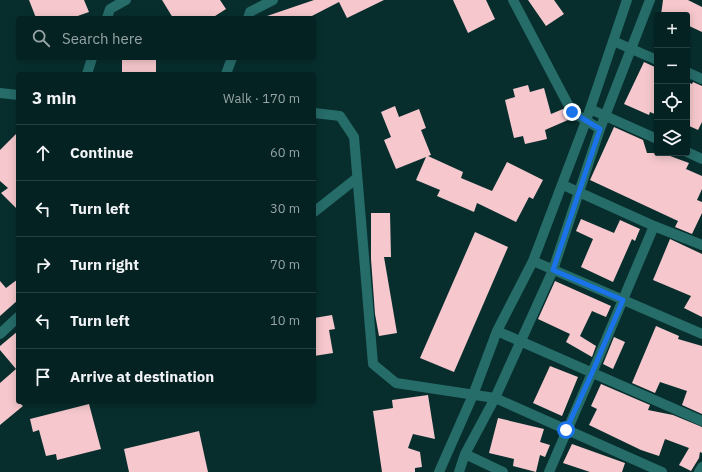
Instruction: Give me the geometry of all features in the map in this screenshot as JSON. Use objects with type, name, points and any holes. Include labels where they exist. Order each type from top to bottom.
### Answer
[{"type":"street","points":[[108,16],[110,9],[126,0]]},
{"type":"street","points":[[249,16],[250,12],[273,0]]},
{"type":"street","points":[[514,0],[572,112],[600,129]]},
{"type":"street","points":[[439,472],[473,395],[498,331],[533,261],[563,185],[627,0]]},
{"type":"street","points":[[459,472],[465,454],[495,398],[553,270],[600,129],[650,0]]},
{"type":"street","points":[[613,41],[654,59]]},
{"type":"street","points":[[88,72],[91,60]]},
{"type":"street","points":[[227,72],[231,60]]},
{"type":"street","points":[[690,73],[702,79]]},
{"type":"street","points":[[0,93],[16,95]]},
{"type":"street","points":[[590,109],[654,138]]},
{"type":"street","points":[[316,114],[340,116],[354,137],[373,364],[396,383],[495,398],[662,472]]},
{"type":"street","points":[[690,153],[702,159]]},
{"type":"street","points":[[316,210],[357,178]]},
{"type":"street","points":[[563,185],[654,226],[702,245]]},
{"type":"street","points":[[549,472],[654,226]]},
{"type":"street","points":[[533,261],[702,334]]},
{"type":"street","points":[[0,334],[16,319]]},
{"type":"street","points":[[498,331],[702,422]]},
{"type":"street","points":[[465,454],[503,472]]},
{"type":"street","points":[[700,472],[702,467]]},
{"type":"building","points":[[29,0],[84,0],[89,12],[78,16],[35,16]]},
{"type":"building","points":[[162,0],[220,0],[226,9],[215,16],[172,16]]},
{"type":"building","points":[[314,0],[384,0],[347,18],[339,2],[312,16],[267,16]]},
{"type":"building","points":[[453,0],[486,0],[495,19],[468,33]]},
{"type":"building","points":[[528,0],[554,0],[564,14],[546,26]]},
{"type":"building","points":[[663,0],[688,0],[702,7],[702,32],[690,26],[690,12],[661,12]]},
{"type":"building","points":[[122,60],[156,60],[156,72],[122,72]]},
{"type":"building","points":[[644,62],[654,67],[654,114],[650,112],[649,115],[624,104]]},
{"type":"building","points":[[693,82],[702,86],[702,122],[698,130],[690,126],[690,83],[692,84]]},
{"type":"building","points":[[528,85],[530,92],[544,88],[551,114],[563,109],[568,120],[545,130],[547,139],[525,144],[523,136],[514,138],[505,100],[515,97],[513,89]]},
{"type":"building","points":[[395,106],[399,117],[419,109],[426,128],[421,130],[431,155],[428,156],[463,172],[461,178],[492,191],[507,162],[543,180],[533,199],[529,197],[516,222],[477,203],[474,212],[437,196],[440,190],[416,180],[426,157],[396,169],[384,140],[391,137],[381,112]]},
{"type":"building","points":[[614,127],[643,140],[647,153],[654,153],[654,156],[670,156],[689,163],[686,169],[702,176],[702,189],[697,200],[702,202],[702,213],[692,234],[675,227],[678,221],[590,180]]},
{"type":"building","points":[[16,134],[16,208],[1,193],[8,188],[0,181],[0,150]]},
{"type":"building","points":[[371,213],[390,213],[391,257],[384,257],[397,333],[379,336],[375,314],[371,259]]},
{"type":"building","points":[[581,219],[614,233],[620,220],[640,229],[635,241],[632,239],[613,282],[581,267],[593,239],[576,231]]},
{"type":"building","points":[[475,232],[508,247],[454,372],[420,358]]},
{"type":"building","points":[[670,239],[702,254],[702,317],[684,308],[691,296],[653,280]]},
{"type":"building","points":[[16,280],[16,302],[0,316],[0,281],[6,288]]},
{"type":"building","points":[[555,281],[611,306],[606,317],[592,311],[580,336],[596,346],[592,357],[566,342],[570,334],[538,319]]},
{"type":"building","points":[[332,315],[335,329],[329,330],[333,353],[316,356],[316,318]]},
{"type":"building","points":[[656,326],[679,336],[678,339],[702,346],[702,414],[682,405],[687,391],[660,382],[655,393],[632,383]]},
{"type":"building","points":[[16,333],[16,369],[0,350],[0,346]]},
{"type":"building","points":[[614,337],[625,342],[613,369],[603,364]]},
{"type":"building","points":[[550,366],[578,377],[562,416],[533,403]]},
{"type":"building","points":[[16,369],[16,404],[20,404],[23,406],[0,425],[0,383]]},
{"type":"building","points":[[601,384],[650,405],[648,410],[673,415],[702,427],[702,453],[700,452],[699,458],[691,471],[679,465],[689,448],[665,439],[659,456],[641,450],[589,425],[597,409],[591,406]]},
{"type":"building","points":[[428,395],[435,439],[413,434],[408,448],[420,452],[422,467],[415,468],[415,472],[382,472],[373,411],[393,408],[392,400]]},
{"type":"building","points":[[89,404],[101,449],[57,460],[56,454],[46,456],[39,430],[33,432],[30,419]]},
{"type":"building","points":[[498,418],[544,429],[540,442],[550,445],[545,457],[540,455],[536,472],[513,466],[514,459],[489,453]]},
{"type":"building","points":[[199,431],[208,472],[129,472],[124,449]]},
{"type":"building","points":[[572,444],[625,463],[622,472],[590,472],[563,463]]},
{"type":"route","points":[[566,430],[623,300],[553,270],[600,129],[572,112]]}]
